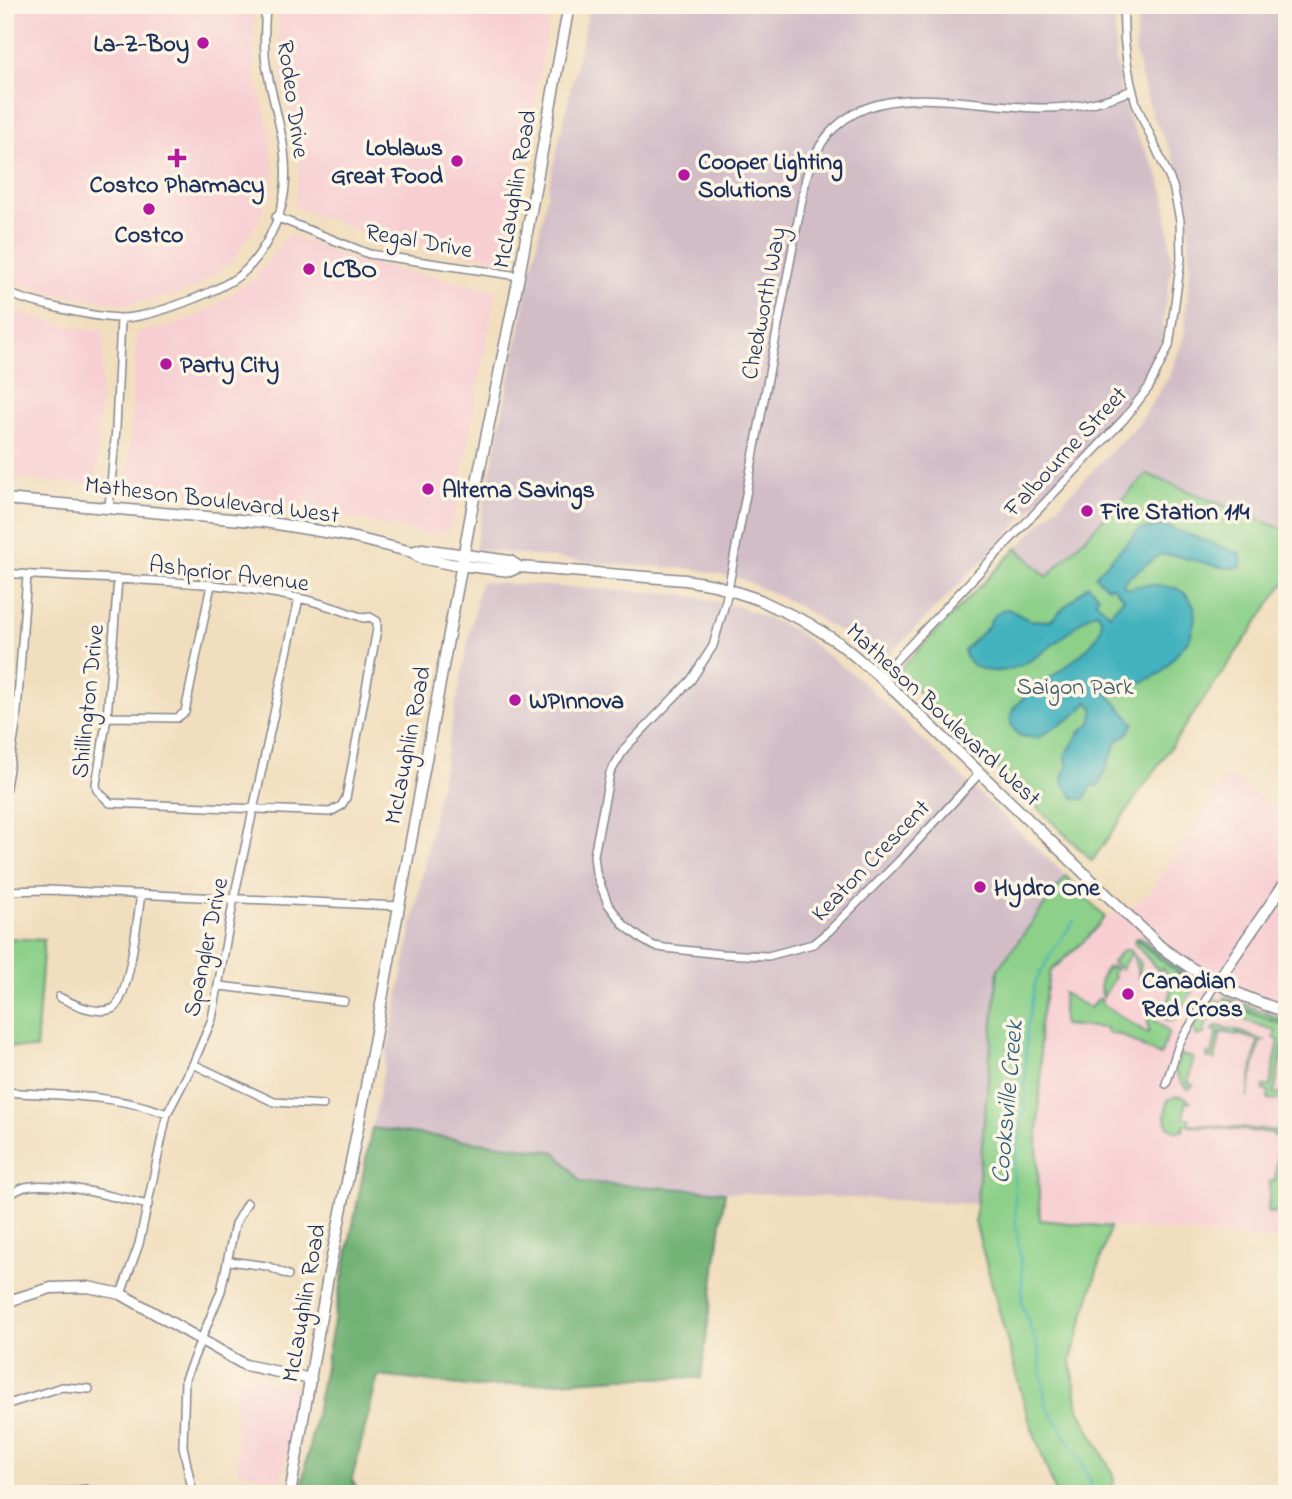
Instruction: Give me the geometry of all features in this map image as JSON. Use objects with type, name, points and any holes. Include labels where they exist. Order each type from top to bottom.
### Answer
[{"type":"street","name":"Rodeo Drive","points":[[5,292],[55,306],[121,319],[153,314],[179,305],[245,272],[266,245],[284,195],[285,154],[265,60],[266,5]]},
{"type":"street","name":"McLaughlin Road","points":[[290,1494],[328,1277],[569,5]]},
{"type":"street","name":"Falbourne Street","points":[[880,677],[1125,418],[1149,387],[1169,346],[1181,259],[1180,220],[1173,186],[1132,90],[1124,57],[1124,5]]},
{"type":"street","name":"Chedworth Way","points":[[729,588],[806,178],[823,141],[852,114],[893,100],[1052,108],[1090,104],[1132,90]]},
{"type":"street","name":"Regal Drive","points":[[276,217],[369,254],[519,275]]},
{"type":"street","points":[[109,507],[121,319]]},
{"type":"street","name":"Matheson Boulevard West","points":[[5,499],[265,522],[343,535],[412,552],[422,549],[464,561],[510,561],[519,567],[685,580],[729,588],[808,623],[839,643],[880,677],[1161,947],[1216,983],[1287,1012]]},
{"type":"street","name":"Ashprior Avenue","points":[[5,573],[211,585],[299,598],[377,621],[346,798],[341,806],[330,813],[255,810]]},
{"type":"street","points":[[5,793],[15,734],[27,575]]},
{"type":"street","name":"Shillington Drive","points":[[118,579],[107,717],[97,790],[110,803],[255,810]]},
{"type":"street","points":[[107,717],[177,718],[185,712],[211,585]]},
{"type":"street","name":"Keaton Crescent","points":[[729,588],[713,646],[691,680],[625,748],[610,774],[594,855],[596,873],[608,904],[624,925],[643,940],[665,948],[768,956],[814,944],[893,867],[980,773]]},
{"type":"street","name":"Spangler Drive","points":[[121,1294],[139,1244],[167,1114],[212,1019],[234,898],[299,598]]},
{"type":"street","points":[[1166,1084],[1179,1044],[1216,983],[1287,880]]},
{"type":"street","points":[[5,891],[141,894],[399,906]]},
{"type":"street","points":[[60,997],[82,1008],[115,1008],[127,977],[141,894]]},
{"type":"street","points":[[219,986],[344,1002]]},
{"type":"street","points":[[193,1064],[274,1102],[323,1105]]},
{"type":"street","points":[[5,1092],[118,1100],[145,1105],[167,1114]]},
{"type":"street","points":[[5,1197],[23,1188],[35,1186],[72,1189],[148,1205]]},
{"type":"street","points":[[193,1494],[183,1446],[185,1379],[221,1291],[235,1224],[247,1203]]},
{"type":"street","points":[[229,1261],[267,1266],[288,1275]]},
{"type":"street","points":[[5,1302],[51,1288],[88,1287],[121,1294],[245,1365],[311,1379]]},
{"type":"street","points":[[5,1405],[62,1387],[89,1389]]},
{"type":"street","points":[[49,1494],[86,1489],[96,1494]]},
{"type":"shaded area","points":[[5,5],[254,5],[253,55],[269,129],[274,168],[269,196],[258,222],[232,262],[195,288],[168,297],[125,304],[52,293],[5,279]]},
{"type":"shaded area","points":[[279,5],[552,5],[506,261],[381,238],[294,207],[299,174],[299,145],[283,84],[279,49]]},
{"type":"shaded area","points":[[590,5],[1115,5],[1115,54],[1120,89],[1130,122],[1157,172],[1165,196],[1172,263],[1162,340],[1131,399],[1110,424],[989,554],[882,662],[847,636],[793,603],[742,579],[695,569],[617,565],[475,549],[550,180]]},
{"type":"shaded area","points":[[1139,5],[1287,5],[1287,531],[1147,474],[1047,578],[1017,548],[1140,422],[1170,375],[1184,337],[1190,268],[1188,208],[1178,166],[1152,115],[1141,76],[1135,49]]},
{"type":"shaded area","points":[[289,234],[351,260],[496,290],[453,525],[438,536],[264,499],[127,488],[137,332],[178,324],[210,309],[255,278]]},
{"type":"shaded area","points":[[5,310],[82,329],[104,330],[96,485],[5,479]]},
{"type":"shaded area","points":[[480,582],[680,594],[740,607],[794,630],[859,679],[1066,876],[998,969],[976,1204],[581,1182],[556,1152],[372,1128]]},
{"type":"shaded area","points":[[1227,774],[1287,816],[1287,1196],[1278,1240],[1040,1221],[1037,1146],[1041,1076],[1039,1028],[1050,972],[1088,937],[1105,917],[1136,905],[1149,894]]},
{"type":"shaded area","points":[[242,1374],[298,1388],[282,1481],[238,1471],[235,1389]]},
{"type":"green space","name":"Saigon Park","points":[[1147,474],[1287,531],[1287,579],[1092,861],[899,670],[1017,548],[1047,577]]},
{"type":"green space","points":[[1066,876],[1105,917],[1088,937],[1050,972],[1039,1028],[1041,1076],[1037,1146],[1040,1220],[1110,1227],[1071,1360],[1078,1407],[1114,1476],[1113,1494],[1056,1494],[1027,1414],[975,1222],[998,969]]},
{"type":"green space","points":[[5,938],[44,940],[36,1049],[5,1046]]},
{"type":"green space","points":[[1137,938],[1142,938],[1191,980],[1176,971]]},
{"type":"green space","points":[[1135,939],[1195,987],[1174,1021],[1167,1020],[1160,1013],[1161,1006],[1166,1008],[1170,997],[1168,978],[1162,968],[1159,971],[1134,943]]},
{"type":"green space","points":[[1123,950],[1129,950],[1140,962],[1140,980],[1133,955],[1130,955],[1121,969],[1112,962]]},
{"type":"green space","points":[[1112,966],[1116,969],[1112,974],[1115,977],[1103,997],[1100,989],[1101,978],[1108,967],[1110,969]]},
{"type":"green space","points":[[1063,993],[1090,1008],[1101,999],[1102,1004],[1147,1033],[1146,1004],[1155,1020],[1169,1032],[1160,1056],[1121,1035],[1107,1033],[1106,1028],[1063,1025]]},
{"type":"green space","points":[[1225,997],[1287,1021],[1287,1024],[1261,1016],[1224,999]]},
{"type":"green space","points":[[1213,998],[1242,1010],[1238,1018],[1215,1013],[1214,1017],[1207,1021],[1204,1034],[1196,1036],[1193,1025]]},
{"type":"green space","points":[[1244,1011],[1287,1026],[1287,1046],[1283,1046],[1274,1093],[1287,1094],[1287,1100],[1268,1099],[1269,1091],[1263,1090],[1264,1086],[1270,1086],[1279,1040],[1274,1038],[1276,1031],[1241,1019]]},
{"type":"green space","points":[[1217,1026],[1237,1030],[1237,1035],[1221,1032],[1215,1060],[1207,1058],[1207,1054],[1212,1055],[1217,1032],[1212,1030]]},
{"type":"green space","points":[[1238,1031],[1265,1041],[1260,1042],[1247,1098],[1258,1040],[1239,1035]]},
{"type":"green space","points":[[1180,1055],[1193,1058],[1188,1083],[1193,1085],[1189,1089],[1175,1071]]},
{"type":"green space","points":[[1177,1096],[1185,1097],[1190,1102],[1185,1102],[1184,1118],[1189,1118],[1189,1124],[1279,1131],[1280,1125],[1287,1126],[1287,1172],[1281,1212],[1268,1213],[1270,1181],[1275,1181],[1279,1137],[1273,1136],[1273,1133],[1184,1125],[1183,1131],[1176,1131],[1168,1126],[1165,1115],[1168,1100]]},
{"type":"green space","points":[[372,1128],[556,1152],[581,1182],[725,1192],[701,1378],[620,1378],[477,1387],[378,1376],[352,1479],[359,1494],[300,1494]]},
{"type":"water","points":[[1162,525],[1241,554],[1241,567],[1225,568],[1173,555],[1159,555],[1124,581],[1124,587],[1129,588],[1147,584],[1176,588],[1186,594],[1194,606],[1195,618],[1190,638],[1161,673],[1143,682],[1119,686],[1106,692],[1134,723],[1127,734],[1117,741],[1100,783],[1093,785],[1084,799],[1075,799],[1064,784],[1062,776],[1068,766],[1065,756],[1081,731],[1091,723],[1094,709],[1088,702],[1071,718],[1038,738],[1020,736],[1012,726],[1011,716],[1019,702],[1084,652],[1096,638],[1101,625],[1097,612],[1086,617],[1040,654],[1017,667],[993,671],[978,668],[967,660],[964,650],[1001,610],[1008,609],[1029,620],[1050,621],[1088,585],[1099,596],[1095,601],[1110,614],[1124,598],[1111,585],[1108,588],[1095,576],[1139,530]]},
{"type":"waterway","name":"Cooksville Creek","points":[[1075,920],[1053,950],[1035,983],[1026,1035],[1025,1107],[1014,1165],[1022,1304],[1038,1348],[1046,1405],[1079,1457],[1090,1481],[1088,1494]]},
{"type":"place","name":"La-Z-Boy","points":[[203,43]]},
{"type":"place","name":"Costco Pharmacy","points":[[177,158]]},
{"type":"place","name":"Loblaws Great Food","points":[[457,161]]},
{"type":"place","name":"Cooper Lighting Solutions","points":[[684,175]]},
{"type":"place","name":"Costco","points":[[149,209]]},
{"type":"place","name":"LCBO","points":[[309,269]]},
{"type":"place","name":"Party City","points":[[166,364]]},
{"type":"place","name":"Alterna Savings","points":[[428,489]]},
{"type":"place","name":"Fire Station 114","points":[[1087,511]]},
{"type":"place","name":"WPInnova","points":[[515,700]]},
{"type":"place","name":"Hydro One","points":[[980,887]]},
{"type":"place","name":"Canadian Red Cross","points":[[1128,994]]}]
